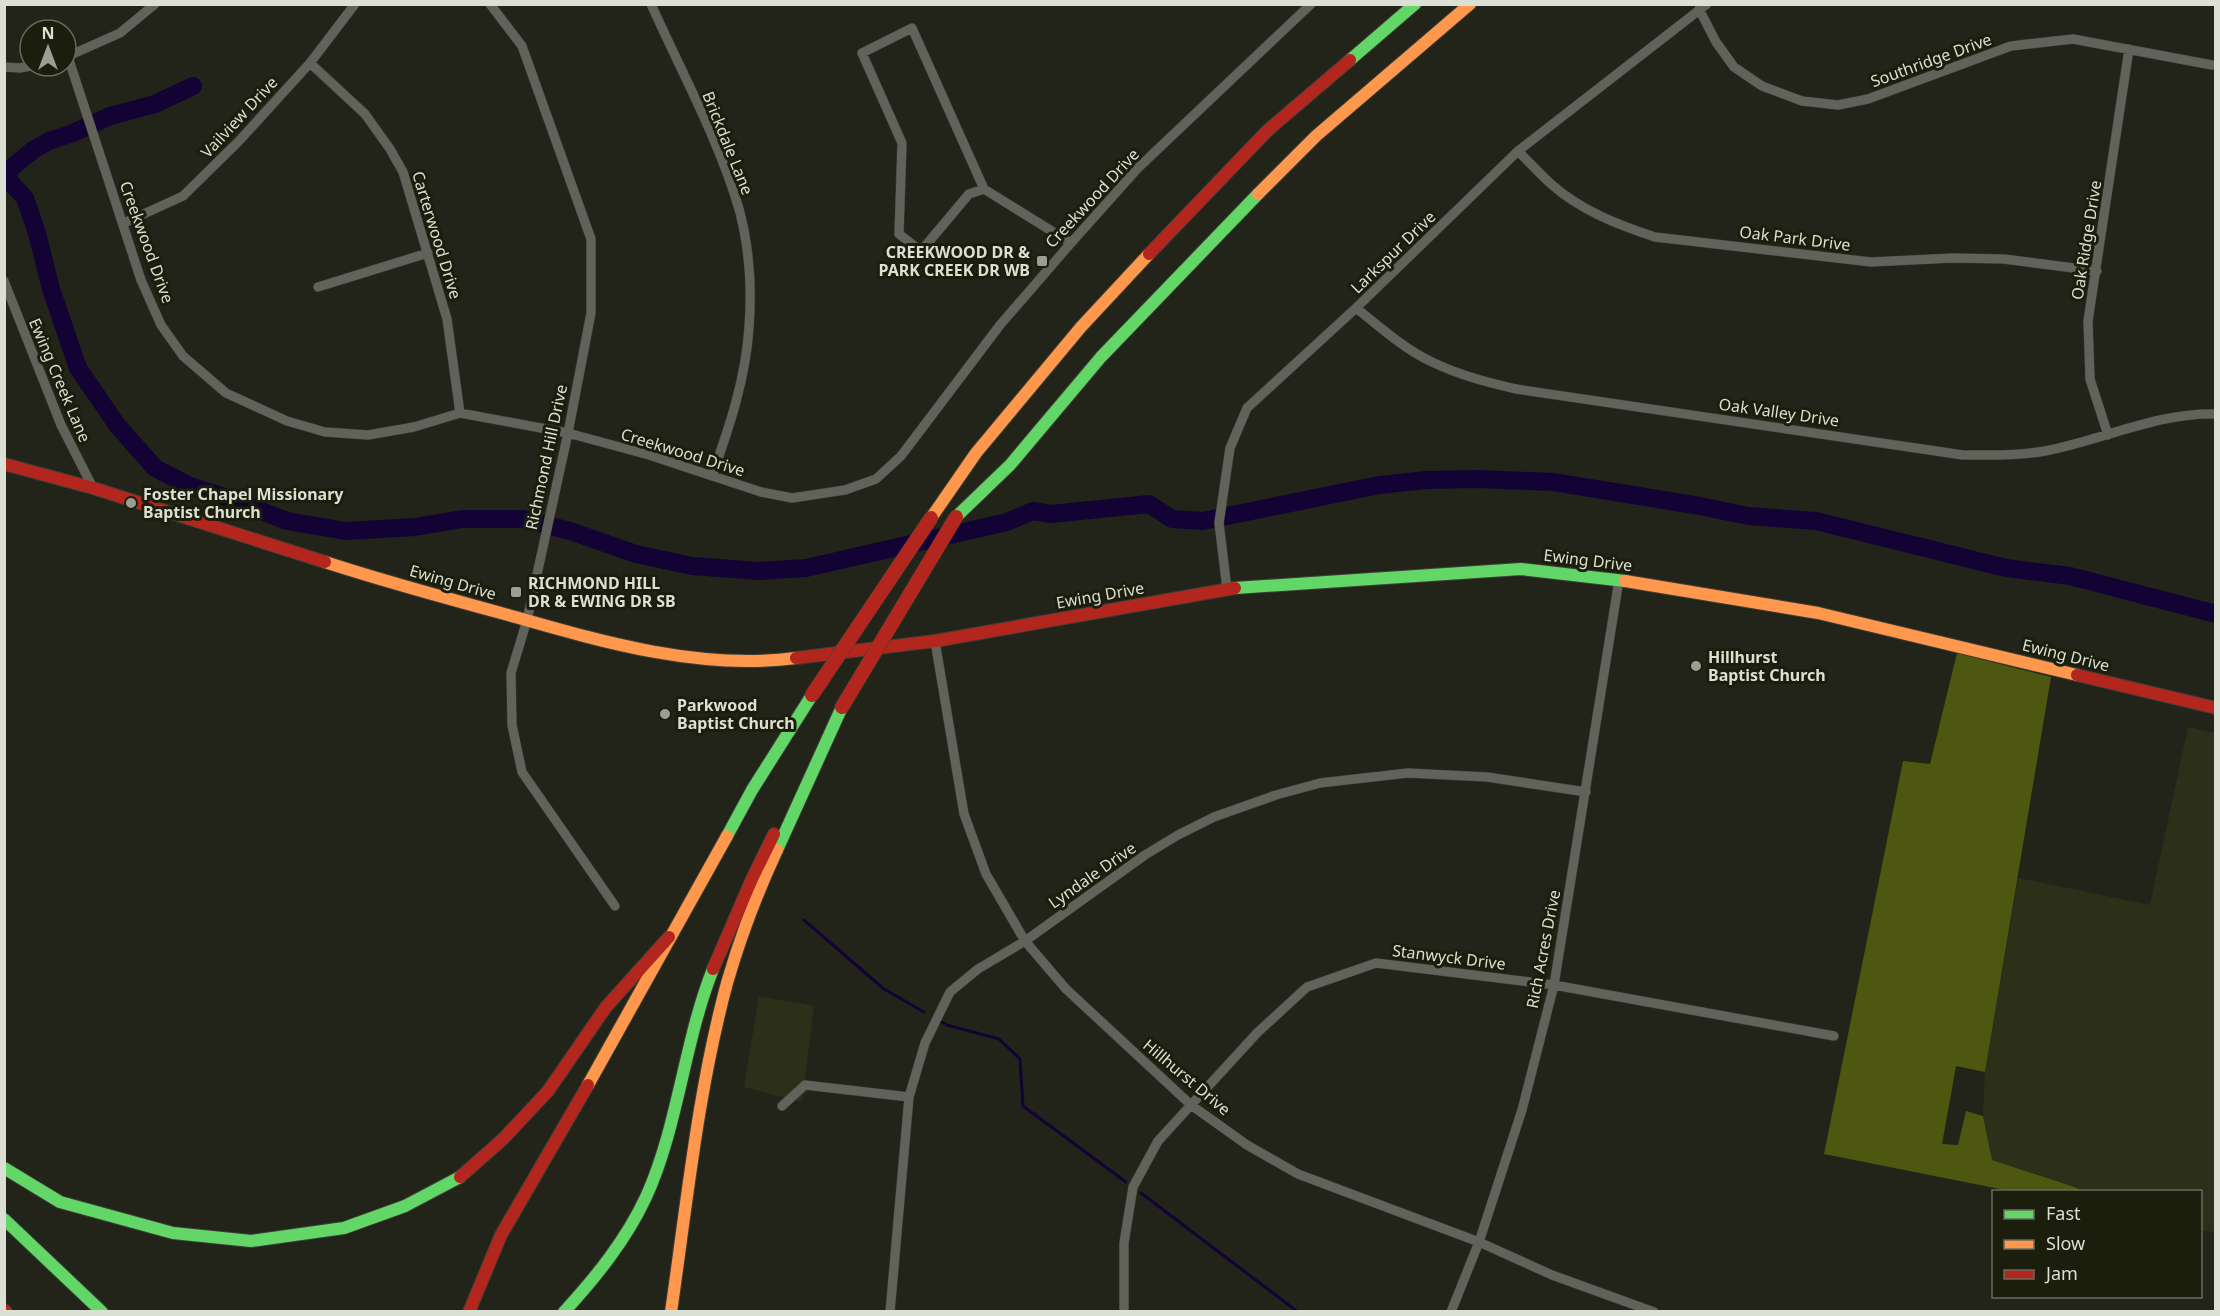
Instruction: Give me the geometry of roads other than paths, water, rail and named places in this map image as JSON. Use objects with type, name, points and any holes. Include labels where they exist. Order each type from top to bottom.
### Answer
[{"type":"main road","points":[[470,1311],[501,1235],[558,1140],[752,790],[812,695],[976,453],[1081,327],[1267,131],[1415,4]]},
{"type":"main road","points":[[671,1311],[703,1093],[713,1042],[728,981],[761,885],[842,707],[956,517],[1010,465],[1101,357],[1316,136],[1470,4]]},
{"type":"main road","name":"Ewing Drive","points":[[4,464],[93,488],[352,571],[608,643],[693,657],[767,662],[934,641],[1227,589],[1521,569],[1619,580],[1818,613],[2216,708]]},
{"type":"main road","points":[[564,1311],[595,1278],[634,1219],[653,1178],[676,1099],[696,1014],[710,974],[763,854],[819,756]]},
{"type":"main road","points":[[4,1168],[60,1202],[173,1233],[251,1240],[344,1228],[405,1206],[455,1181],[511,1131],[548,1091],[606,1007],[669,937]]},
{"type":"main road","points":[[4,1219],[102,1311]]},
{"type":"street","points":[[78,52],[120,33],[155,4]]},
{"type":"street","name":"Vailview Drive","points":[[124,223],[183,196],[239,141],[310,63],[355,4]]},
{"type":"street","name":"Richmond Hill Drive","points":[[490,4],[522,46],[591,239],[591,313],[568,433],[527,620],[511,673],[512,725],[522,772],[615,906]]},
{"type":"street","name":"Brickdale Lane","points":[[651,4],[728,175],[746,244],[749,327],[742,378],[728,430],[712,476]]},
{"type":"street","name":"Creekwood Drive","points":[[74,78],[124,223],[141,280],[161,325],[183,356],[226,393],[287,421],[325,432],[368,435],[414,427],[460,413],[568,433],[649,455],[761,492],[792,498],[845,490],[876,479],[901,456],[1000,325],[1138,168],[1311,4]]},
{"type":"street","name":"Southridge Drive","points":[[1703,7],[1716,42],[1734,67],[1762,86],[1802,101],[1838,105],[1868,99],[2011,46],[2073,39],[2212,65]]},
{"type":"street","name":"Larkspur Drive","points":[[1227,589],[1219,523],[1230,448],[1247,408],[1356,308],[1518,151],[1703,7]]},
{"type":"street","points":[[984,189],[969,194],[921,251],[899,234],[902,143],[862,53],[912,28],[984,189],[1071,243]]},
{"type":"street","name":"Oak Ridge Drive","points":[[2108,435],[2091,379],[2088,321],[2129,49]]},
{"type":"street","name":"Carterwood Drive","points":[[310,63],[365,114],[404,172],[447,319],[460,413]]},
{"type":"street","name":"Oak Park Drive","points":[[1518,151],[1552,185],[1584,208],[1627,228],[1655,237],[1871,262],[1953,258],[2004,259],[2097,272]]},
{"type":"street","points":[[318,287],[428,253]]},
{"type":"street","name":"Ewing Creek Lane","points":[[4,281],[61,425],[93,488]]},
{"type":"street","name":"Oak Valley Drive","points":[[1356,308],[1402,344],[1430,362],[1474,379],[1516,389],[1964,455],[2012,456],[2051,450],[2173,417],[2216,414]]},
{"type":"street","name":"Rich Acres Drive","points":[[1451,1311],[1479,1242],[1522,1110],[1554,985],[1619,580]]},
{"type":"street","name":"Hillhurst Drive","points":[[934,641],[964,814],[986,874],[1025,941],[1066,989],[1191,1105],[1247,1145],[1298,1174],[1479,1242],[1552,1275],[1654,1311]]},
{"type":"street","name":"Lyndale Drive","points":[[890,1311],[909,1097],[925,1043],[950,992],[978,969],[1025,941],[1145,855],[1178,835],[1214,817],[1276,795],[1320,783],[1408,773],[1487,777],[1586,792]]},
{"type":"street","name":"Stanwyck Drive","points":[[1124,1311],[1124,1243],[1134,1187],[1158,1141],[1257,1033],[1307,987],[1376,963],[1554,985],[1834,1036]]},
{"type":"street","points":[[782,1106],[805,1085],[909,1097]]},
{"type":"waterway","points":[[4,174],[33,150],[49,141],[110,116],[155,104],[193,86]]},
{"type":"waterway","points":[[4,175],[25,198],[37,233],[51,289],[78,368],[117,425],[155,468],[190,486],[287,521],[346,531],[415,527],[462,519],[523,519],[570,531],[636,554],[692,566],[759,571],[806,568],[1007,522],[1033,511],[1051,514],[1149,504],[1172,519],[1203,521],[1379,485],[1426,480],[1477,479],[1553,482],[1748,516],[1816,521],[2006,568],[2070,576],[2216,614]]},
{"type":"waterway","points":[[804,920],[884,989],[924,1012]]},
{"type":"waterway","points":[[938,1020],[947,1025],[999,1039],[1020,1059],[1023,1106],[1126,1182]]},
{"type":"waterway","points":[[1141,1193],[1298,1312]]},
{"type":"place","name":"CREEKWOOD DR & PARK CREEK DR WB","points":[[1042,261]]},
{"type":"place","name":"Foster Chapel Missionary Baptist Church","points":[[131,503]]},
{"type":"place","name":"RICHMOND HILL DR & EWING DR SB","points":[[516,592]]},
{"type":"place","name":"Hillhurst Baptist Church","points":[[1696,666]]},
{"type":"place","name":"Parkwood Baptist Church","points":[[665,714]]}]
